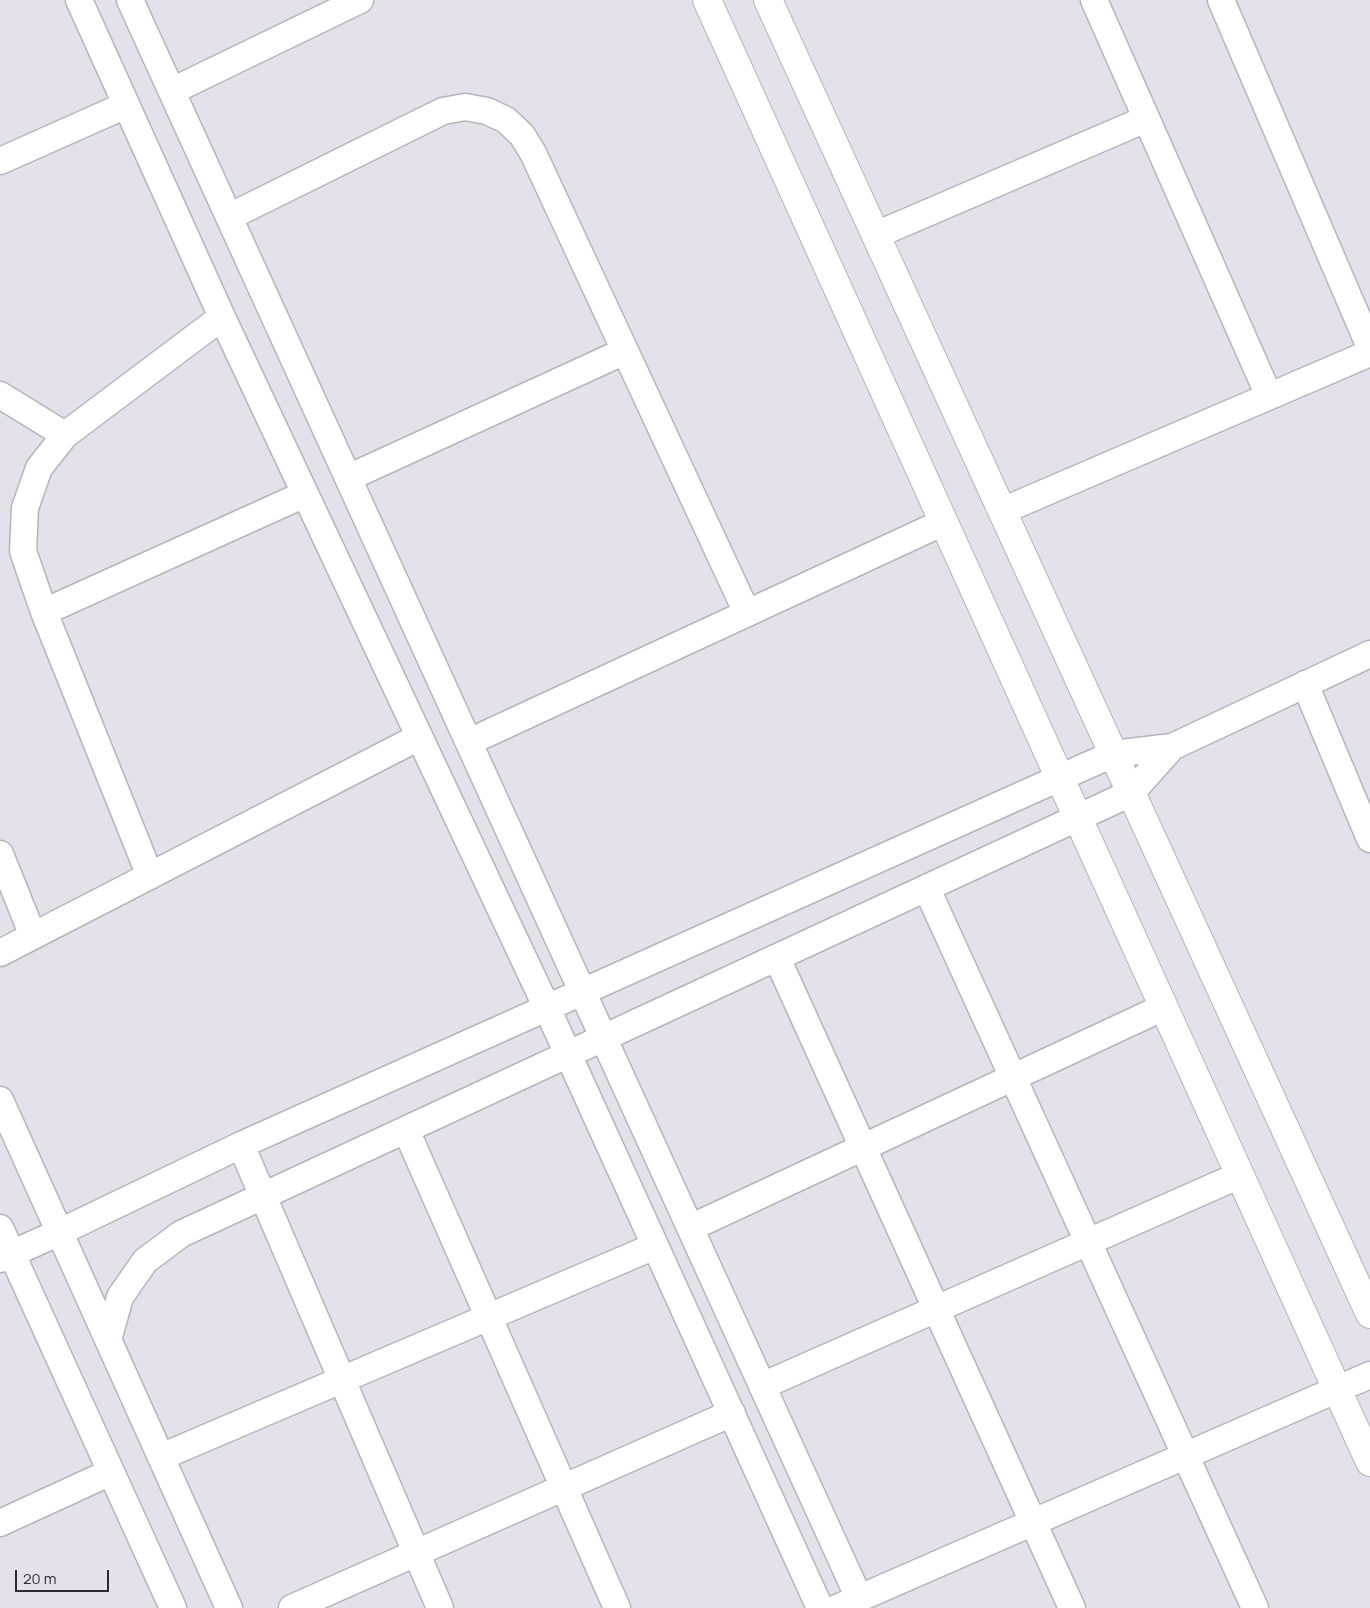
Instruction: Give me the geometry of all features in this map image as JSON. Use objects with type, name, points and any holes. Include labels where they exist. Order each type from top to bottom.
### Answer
[{"type":"street","points":[[79,0],[222,318],[568,1055],[820,1608]]},
{"type":"street","points":[[130,0],[762,1386],[848,1603],[1370,1375]]},
{"type":"street","points":[[172,91],[360,0]]},
{"type":"street","points":[[707,0],[1370,1462]]},
{"type":"street","points":[[768,0],[1370,1314]]},
{"type":"street","points":[[1094,0],[1269,396]]},
{"type":"street","points":[[1221,0],[1370,347]]},
{"type":"street","points":[[0,161],[126,105]]},
{"type":"street","points":[[229,217],[443,111],[464,107],[486,110],[506,120],[522,135],[533,154],[747,613]]},
{"type":"street","points":[[876,235],[1146,119]]},
{"type":"street","points":[[150,876],[44,612],[24,551],[25,508],[39,468],[65,435],[222,318]]},
{"type":"street","points":[[348,478],[625,351]]},
{"type":"street","points":[[1002,511],[1370,353]]},
{"type":"street","points":[[0,395],[65,435]]},
{"type":"street","points":[[44,612],[305,494]]},
{"type":"street","points":[[469,742],[944,522]]},
{"type":"street","points":[[6,1256],[241,1145],[1114,754],[1172,747],[1370,654]]},
{"type":"street","points":[[1306,684],[1370,839]]},
{"type":"street","points":[[0,953],[419,737]]},
{"type":"street","points":[[108,1340],[120,1297],[145,1260],[182,1234],[1131,794],[1172,747]]},
{"type":"street","points":[[0,854],[33,936]]},
{"type":"street","points":[[927,889],[1255,1608]]},
{"type":"street","points":[[777,958],[1072,1608]]},
{"type":"street","points":[[690,1228],[1164,1007]]},
{"type":"street","points":[[0,1100],[229,1608]]},
{"type":"street","points":[[406,1130],[617,1608]]},
{"type":"street","points":[[241,1145],[440,1608]]},
{"type":"street","points":[[762,1386],[1240,1175]]},
{"type":"street","points":[[0,1228],[6,1256],[111,1472],[173,1608]]},
{"type":"street","points":[[161,1457],[655,1246]]},
{"type":"street","points":[[292,1608],[732,1414]]},
{"type":"street","points":[[0,1523],[111,1472]]}]
